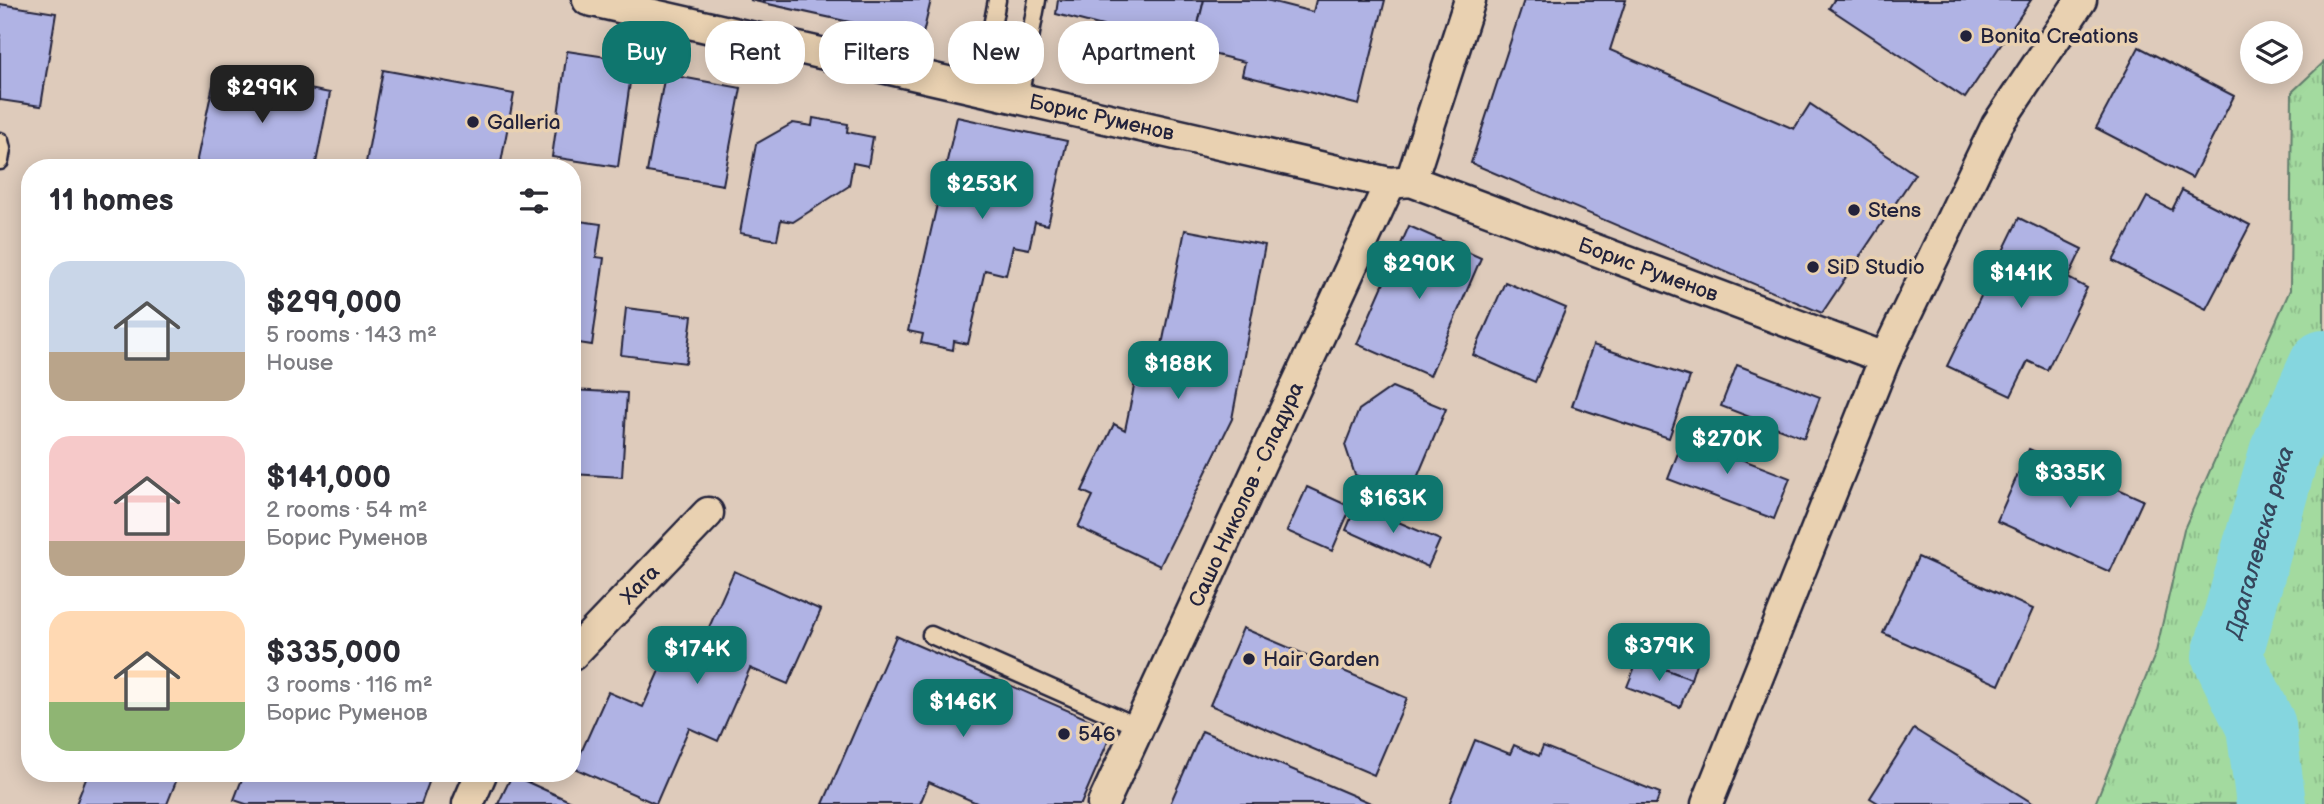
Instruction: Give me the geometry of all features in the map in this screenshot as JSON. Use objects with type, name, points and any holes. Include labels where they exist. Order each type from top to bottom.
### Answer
[{"type":"street","name":"Борис Руменов","points":[[588,0],[1019,99],[1401,182],[1885,358]]},
{"type":"street","points":[[1401,182],[1469,0]]},
{"type":"street","points":[[1707,804],[1885,358],[1997,125],[2081,0]]},
{"type":"street","name":"Сашо Николов - Сладура","points":[[1103,804],[1401,182]]},
{"type":"street","name":"Хага","points":[[581,646],[708,513]]},
{"type":"street","points":[[468,804],[478,782]]},
{"type":"lane","points":[[980,90],[997,0]]},
{"type":"lane","points":[[1019,99],[1037,0]]},
{"type":"lane","points":[[0,141],[0,161]]},
{"type":"lane","points":[[931,635],[1139,727]]},
{"type":"green space","points":[[2324,62],[2324,804],[2095,804],[2156,652],[2184,529],[2290,290],[2292,92]]},
{"type":"building","points":[[750,0],[931,0],[926,21],[845,21]]},
{"type":"building","points":[[1058,0],[1204,0],[1199,21],[1083,21],[1056,14]]},
{"type":"building","points":[[1204,0],[1266,0],[1313,12],[1316,0],[1385,0],[1359,105],[1242,75],[1245,62],[1219,56],[1219,21],[1199,21]]},
{"type":"building","points":[[1524,0],[1626,0],[1610,50],[1794,129],[1810,104],[1915,174],[1822,313],[1471,163]]},
{"type":"building","points":[[1834,0],[2031,0],[1965,98],[1829,8]]},
{"type":"building","points":[[0,4],[56,13],[41,106],[0,100]]},
{"type":"building","points":[[2139,47],[2234,96],[2192,178],[2096,128]]},
{"type":"building","points":[[567,51],[602,56],[602,84],[630,84],[618,167],[581,161],[581,159],[552,157]]},
{"type":"building","points":[[383,70],[514,94],[502,159],[367,159]]},
{"type":"building","points":[[216,71],[330,93],[317,159],[197,159]]},
{"type":"building","points":[[691,79],[705,81],[705,84],[741,88],[723,185],[647,172],[663,84],[691,84]]},
{"type":"building","points":[[957,117],[1067,141],[1048,225],[1035,222],[1029,249],[1013,246],[1006,275],[985,270],[968,344],[954,341],[953,350],[921,343],[923,334],[908,331]]},
{"type":"building","points":[[813,118],[848,124],[847,132],[873,137],[868,166],[853,163],[849,186],[793,222],[781,220],[777,240],[740,233],[756,144],[793,123],[812,126]]},
{"type":"building","points":[[2182,190],[2250,225],[2206,309],[2113,261],[2147,197],[2172,210]]},
{"type":"building","points":[[2019,218],[2082,249],[2068,278],[2087,288],[2047,370],[2028,361],[2011,396],[1947,366]]},
{"type":"building","points":[[581,221],[601,224],[596,257],[604,258],[592,345],[581,343]]},
{"type":"building","points":[[1409,226],[1481,258],[1430,376],[1357,344]]},
{"type":"building","points":[[1185,230],[1265,245],[1232,419],[1160,566],[1078,527],[1093,496],[1082,491],[1114,424],[1125,430],[1136,377],[1155,380]]},
{"type":"building","points":[[1505,282],[1566,308],[1535,382],[1473,355]]},
{"type":"building","points":[[626,308],[692,316],[686,363],[621,355]]},
{"type":"building","points":[[1593,345],[1690,377],[1669,438],[1572,406]]},
{"type":"building","points":[[1737,365],[1820,397],[1804,438],[1721,406]]},
{"type":"building","points":[[1392,387],[1446,409],[1409,497],[1355,475],[1345,445],[1359,410]]},
{"type":"building","points":[[581,390],[627,393],[622,477],[581,475]]},
{"type":"building","points":[[1690,422],[1708,429],[1702,444],[1790,478],[1774,519],[1668,479]]},
{"type":"building","points":[[2029,449],[2143,500],[2110,572],[1997,521]]},
{"type":"building","points":[[1307,487],[1351,507],[1332,551],[1287,531]]},
{"type":"building","points":[[1357,504],[1440,540],[1428,567],[1346,530]]},
{"type":"building","points":[[1918,557],[2033,609],[1999,685],[1883,633]]},
{"type":"building","points":[[734,571],[821,610],[788,684],[750,668],[718,741],[689,728],[656,804],[581,771],[581,752],[608,692],[643,707],[677,630],[703,641]]},
{"type":"building","points":[[1243,628],[1407,698],[1374,775],[1210,705]]},
{"type":"building","points":[[1647,634],[1699,654],[1691,679],[1638,659]]},
{"type":"building","points":[[896,636],[1113,730],[1081,804],[979,804],[929,782],[920,804],[823,804]]},
{"type":"building","points":[[1638,659],[1691,679],[1680,707],[1627,687]]},
{"type":"building","points":[[1914,729],[2034,804],[1880,804],[1870,798]]},
{"type":"building","points":[[1202,731],[1373,804],[1170,804]]},
{"type":"building","points":[[1475,740],[1510,754],[1514,745],[1539,756],[1543,746],[1660,793],[1656,804],[1449,804]]},
{"type":"building","points":[[85,782],[176,782],[167,804],[76,804]]},
{"type":"building","points":[[241,782],[429,782],[421,804],[246,804],[234,800]]},
{"type":"building","points":[[509,782],[527,782],[576,804],[498,804]]},
{"type":"waterway","name":"Драгалевска река","points":[[2271,804],[2261,726],[2227,656],[2284,453],[2324,365]]},
{"type":"place","name":"Bonita Creations","points":[[1966,36]]},
{"type":"place","name":"Galleria","points":[[473,122]]},
{"type":"place","name":"Stens","points":[[1854,210]]},
{"type":"place","name":"SiD Studio","points":[[1813,267]]},
{"type":"place","name":"Hair Garden","points":[[1249,659]]},
{"type":"place","name":"546","points":[[1064,734]]}]
